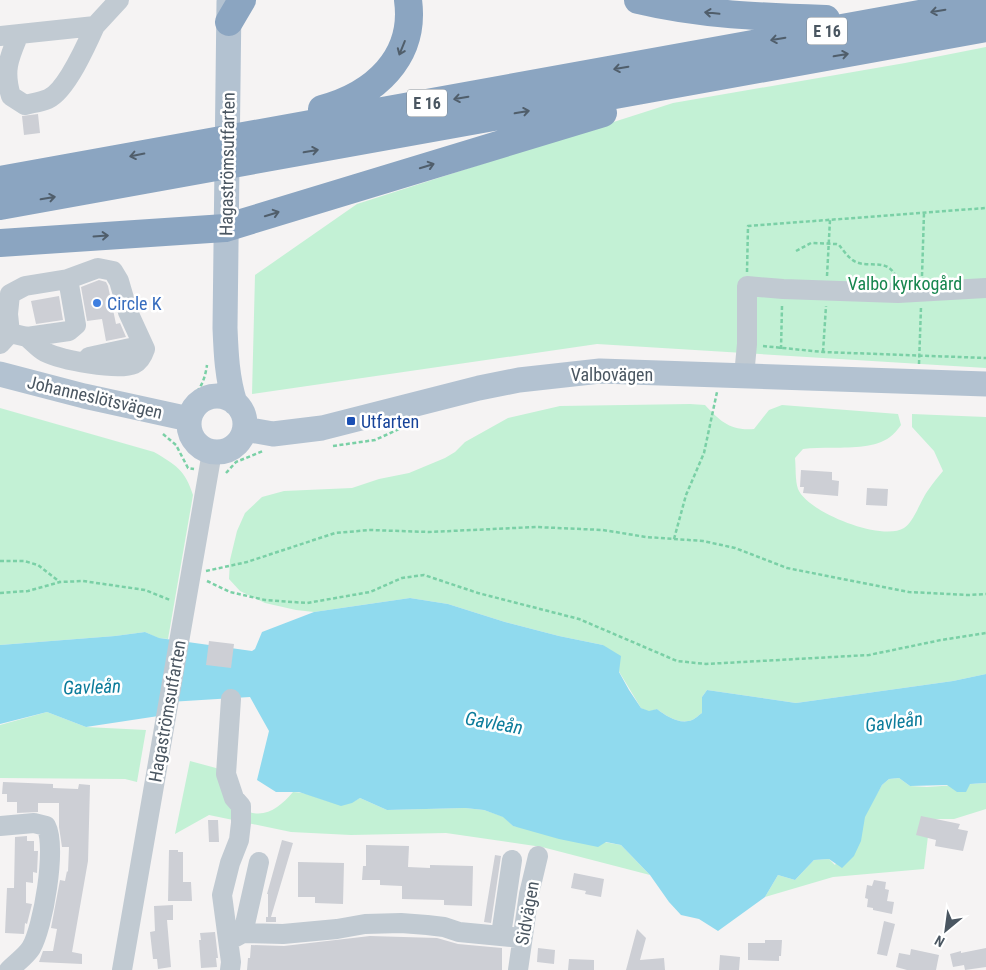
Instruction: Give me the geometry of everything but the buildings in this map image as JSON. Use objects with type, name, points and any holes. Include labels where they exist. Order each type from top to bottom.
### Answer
[{"type":"highway","points":[[185,146],[331,106],[356,97],[372,87],[386,75],[397,59],[404,43],[409,24],[408,0]]},
{"type":"highway","points":[[638,0],[696,12],[734,16],[883,20]]},
{"type":"highway","name":"E 16","points":[[0,180],[986,2]]},
{"type":"highway","name":"E 16","points":[[0,206],[986,28]]},
{"type":"highway","points":[[0,243],[225,228],[724,76]]},
{"type":"main road","name":"Hagaströmsutfarten","points":[[233,7],[225,228],[225,328],[230,388],[235,402],[242,411],[245,429]]},
{"type":"main road","name":"Hagaströmsutfarten","points":[[196,409],[218,360],[225,328]]},
{"type":"main road","name":"Valbovägen","points":[[245,429],[273,434],[322,428],[479,388],[519,380],[600,371],[986,384]]},
{"type":"main road","name":"Johanneslötsvägen","points":[[0,374],[84,396],[196,409]]},
{"type":"main road","points":[[235,402],[228,398],[211,396],[196,409],[189,428],[197,444],[204,449],[211,462],[221,452],[237,444],[245,429]]},
{"type":"street","points":[[95,26],[10,35],[7,82],[11,96],[25,105],[50,98],[67,80],[84,52],[95,26],[119,0]]},
{"type":"street","points":[[98,268],[113,271],[119,281],[128,312],[145,349],[142,357],[134,364],[123,366],[97,364],[62,359],[12,338],[8,314],[10,294],[25,286],[68,279],[98,268]]},
{"type":"street","points":[[12,338],[69,331],[76,325],[68,279]]},
{"type":"street","points":[[744,376],[747,344],[747,286],[898,293],[986,288]]},
{"type":"street","name":"Hagaströmsutfarten","points":[[122,970],[162,730],[211,462]]},
{"type":"street","points":[[231,699],[226,774],[234,798],[241,806],[241,823],[239,840],[230,863],[222,896],[220,917],[235,937]]},
{"type":"street","points":[[0,826],[34,823],[46,826],[50,833],[51,866],[38,930],[30,949],[9,970]]},
{"type":"street","name":"Sidvägen","points":[[518,970],[529,894],[538,856]]},
{"type":"street","points":[[501,934],[512,860]]},
{"type":"street","points":[[230,970],[235,937],[259,862]]},
{"type":"street","points":[[235,937],[337,929],[381,923],[427,925],[444,927],[459,932],[501,934],[522,938]]},
{"type":"path","points":[[747,286],[748,226],[986,208]]},
{"type":"path","points":[[919,367],[924,213]]},
{"type":"path","points":[[823,352],[830,220]]},
{"type":"path","points":[[796,251],[811,243],[829,242],[839,245],[854,261],[882,264],[892,270],[895,275],[898,293]]},
{"type":"path","points":[[781,349],[783,289]]},
{"type":"path","points":[[747,344],[823,352],[986,358]]},
{"type":"path","points":[[674,539],[686,495],[704,453],[718,389]]},
{"type":"path","points":[[331,446],[375,440],[403,427]]},
{"type":"path","points":[[211,462],[224,474],[236,462],[266,450]]},
{"type":"path","points":[[202,572],[247,562],[335,533],[370,530],[429,532],[536,528],[603,530],[646,537],[703,541],[735,548],[787,568],[909,592],[986,594]]},
{"type":"path","points":[[0,561],[24,561],[38,565],[60,582]]},
{"type":"path","points":[[201,579],[230,592],[247,596],[265,600],[307,603],[370,592],[402,578],[424,575],[478,592],[579,619],[677,661],[706,664],[869,655],[986,633]]},
{"type":"path","points":[[0,593],[28,591],[60,582],[83,581],[145,590],[170,600]]},
{"type":"green space","name":"Valbo kyrkogård","points":[[986,47],[986,368],[597,344],[252,394],[255,275],[357,204],[673,103]]},
{"type":"green space","points":[[705,405],[726,424],[746,429],[754,429],[769,410],[782,405],[898,414],[901,425],[891,436],[881,442],[860,447],[803,449],[795,458],[797,485],[804,498],[815,507],[830,515],[863,528],[879,531],[893,531],[908,525],[926,493],[943,471],[934,451],[912,427],[912,414],[986,417],[986,674],[953,681],[796,703],[707,690],[702,697],[702,713],[687,721],[678,721],[657,709],[649,712],[641,708],[603,645],[505,622],[448,604],[410,598],[314,612],[296,610],[265,603],[240,591],[229,579],[230,560],[237,531],[245,513],[262,497],[284,491],[352,488],[379,479],[409,473],[445,458],[455,452],[465,442],[508,418],[560,406]]},
{"type":"green space","points":[[0,408],[154,452],[174,465],[183,474],[193,495],[168,639],[158,638],[145,632],[0,645]]},
{"type":"green space","points":[[47,712],[86,727],[146,730],[137,782],[125,779],[0,778],[0,725]]},
{"type":"green space","points":[[190,761],[216,768],[231,777],[249,812],[262,813],[273,810],[293,792],[334,803],[351,802],[360,798],[387,810],[465,808],[484,810],[504,817],[513,826],[621,845],[650,875],[542,847],[446,833],[351,835],[291,832],[209,815],[175,834]]},
{"type":"green space","points":[[899,778],[910,786],[927,787],[986,783],[986,809],[954,819],[936,819],[928,836],[924,869],[833,877],[765,897],[778,875],[795,880],[814,860],[829,859],[835,865],[882,785],[889,779]]},
{"type":"water","name":"Gavleån","points":[[410,598],[448,604],[505,622],[603,645],[621,656],[619,672],[641,708],[649,711],[657,709],[678,721],[693,719],[702,713],[702,697],[707,690],[796,703],[953,681],[986,674],[986,783],[970,784],[966,792],[957,792],[947,785],[910,786],[899,778],[889,779],[882,785],[865,817],[861,841],[854,856],[842,868],[829,859],[814,860],[795,880],[778,875],[765,897],[718,931],[699,919],[681,915],[669,902],[650,875],[621,845],[606,842],[598,847],[559,839],[513,826],[503,817],[484,810],[465,808],[387,810],[360,798],[352,803],[341,806],[299,792],[276,792],[257,780],[269,731],[250,697],[169,702],[165,715],[86,727],[47,712],[0,724],[0,645],[145,632],[159,638],[252,651],[255,649],[262,632],[314,612]]},
{"type":"place","name":"Circle K","points":[[97,303]]},
{"type":"place","name":"Utfarten","points":[[351,421]]}]
